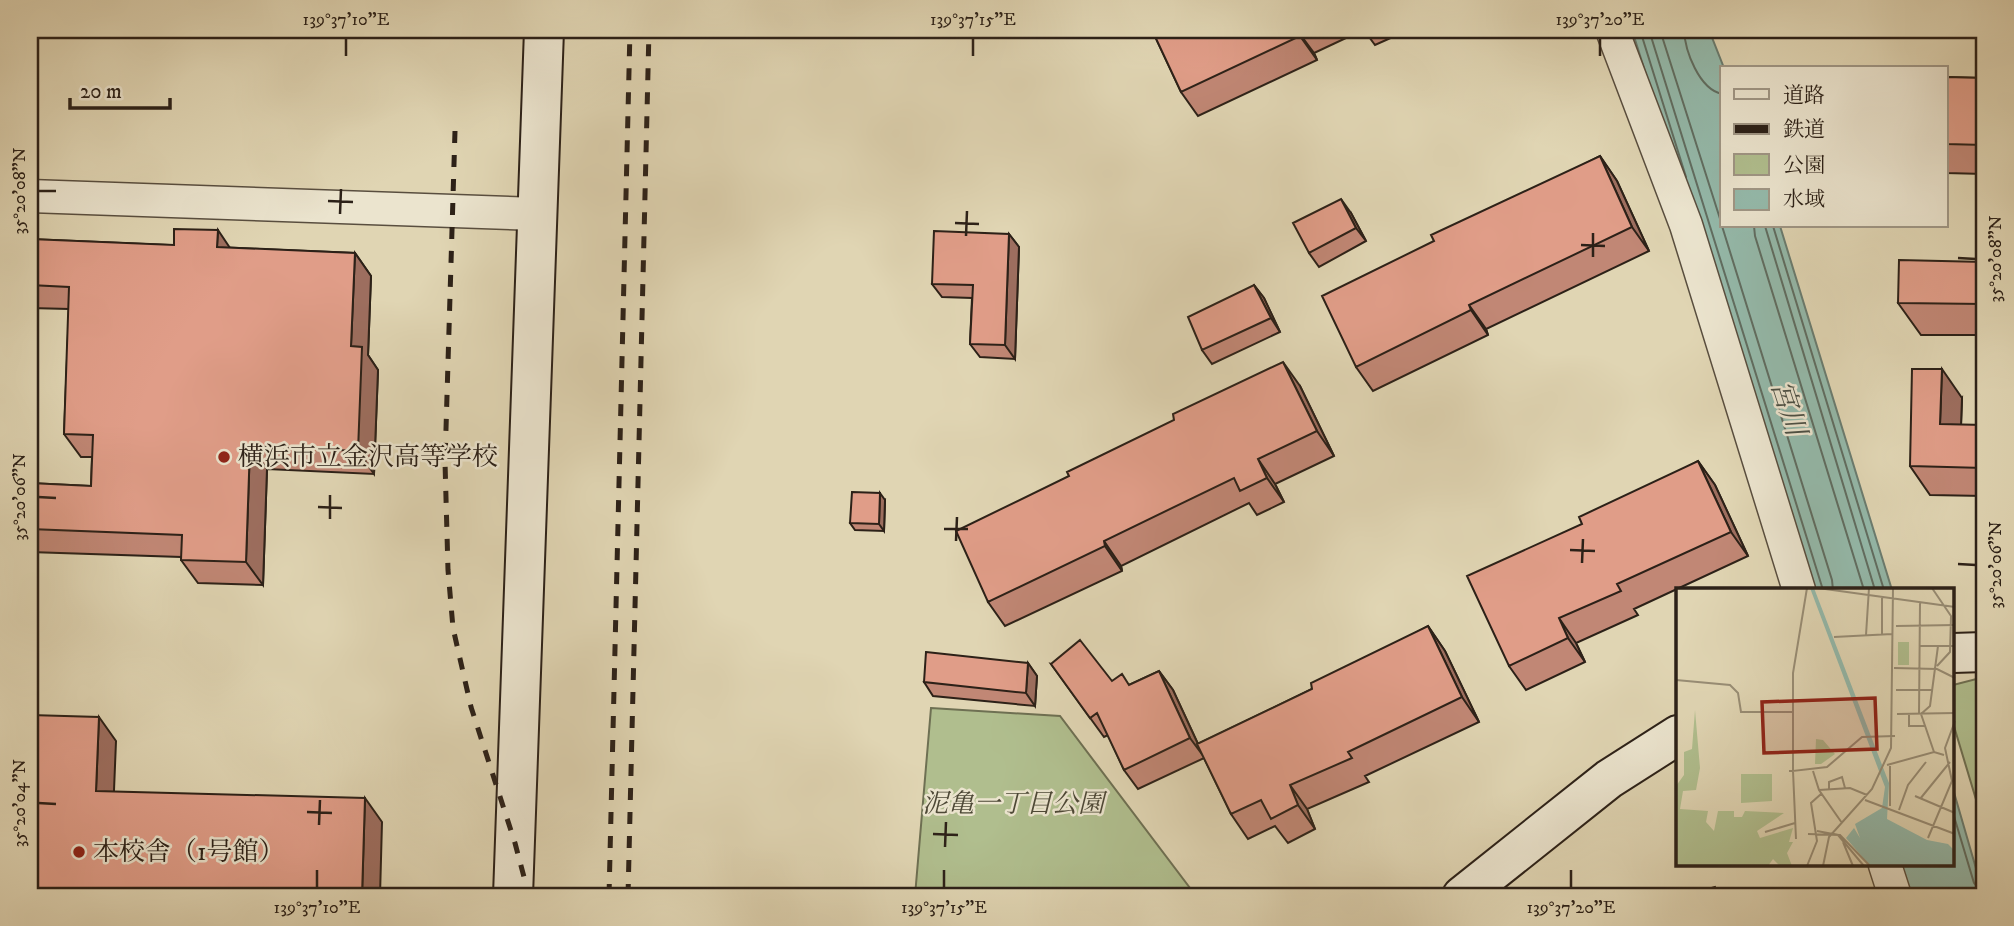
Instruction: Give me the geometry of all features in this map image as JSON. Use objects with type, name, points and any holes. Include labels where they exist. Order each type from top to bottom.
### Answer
[{"type":"street","points":[[513,896],[544,30]]},
{"type":"street","points":[[1612,30],[1686,225],[1798,588]]},
{"type":"street","points":[[30,196],[537,214]]},
{"type":"street","points":[[1954,653],[1984,652]]},
{"type":"street","points":[[1462,896],[1609,779],[1676,735]]},
{"type":"street","points":[[1885,866],[1895,896]]},
{"type":"green space","points":[[1984,677],[1984,826],[1954,726],[1954,685]]},
{"type":"green space","name":"泥亀一丁目公園","points":[[931,708],[1060,716],[1196,896],[915,896]]},
{"type":"water","name":"宮川","points":[[1632,30],[1709,30],[1723,66],[1720,66],[1720,228],[1781,228],[1891,588],[1807,588]]},
{"type":"water","points":[[1954,792],[1984,896],[1903,896],[1894,866],[1954,866]]},
{"type":"building","points":[[1152,30],[1297,30],[1300,36],[1181,92]]},
{"type":"building","points":[[1948,77],[1984,78],[1984,145],[1948,144]]},
{"type":"building","points":[[1600,156],[1632,227],[1469,305],[1471,310],[1356,367],[1322,296],[1434,241],[1431,235]]},
{"type":"building","points":[[1341,199],[1356,228],[1309,253],[1293,223]]},
{"type":"building","points":[[174,229],[218,230],[217,247],[355,253],[351,346],[362,347],[358,451],[250,446],[246,562],[181,560],[182,535],[30,529],[30,483],[91,486],[93,435],[64,434],[69,287],[30,285],[30,239],[174,245]]},
{"type":"building","points":[[934,231],[1009,234],[1005,345],[970,344],[973,285],[932,284]]},
{"type":"building","points":[[1899,260],[1984,262],[1984,304],[1898,303]]},
{"type":"building","points":[[1254,285],[1271,318],[1202,350],[1188,317]]},
{"type":"building","points":[[1283,362],[1317,431],[1258,459],[1267,478],[1240,491],[1234,478],[1104,541],[1105,546],[988,602],[956,531],[1069,476],[1067,472],[1174,420],[1173,414]]},
{"type":"building","points":[[1912,369],[1942,369],[1940,424],[1984,425],[1984,468],[1910,466]]},
{"type":"building","points":[[1698,461],[1731,532],[1617,584],[1621,591],[1559,618],[1568,638],[1509,666],[1467,576],[1582,524],[1579,517]]},
{"type":"building","points":[[852,492],[880,493],[879,524],[850,523]]},
{"type":"building","points":[[1428,626],[1462,697],[1348,752],[1352,758],[1290,785],[1298,805],[1271,819],[1261,800],[1231,814],[1197,744],[1312,689],[1311,683]]},
{"type":"building","points":[[1080,640],[1112,681],[1122,674],[1129,685],[1159,671],[1190,738],[1124,770],[1097,713],[1090,718],[1051,664]]},
{"type":"building","points":[[926,652],[1028,663],[1026,693],[924,682]]},
{"type":"building","points":[[30,715],[99,717],[96,791],[365,798],[362,896],[30,896]]},
{"type":"building","points":[[1715,887],[1720,896],[1684,896]]},
{"type":"railway","points":[[609,896],[630,30]]},
{"type":"railway","points":[[628,896],[649,30]]},
{"type":"railway","points":[[455,131],[445,462],[448,570],[453,628],[471,707],[515,843],[529,896]]},
{"type":"place","name":"横浜市立金沢高等学校","points":[[224,457]]},
{"type":"place","name":"本校舎（1号館）","points":[[79,852]]}]
